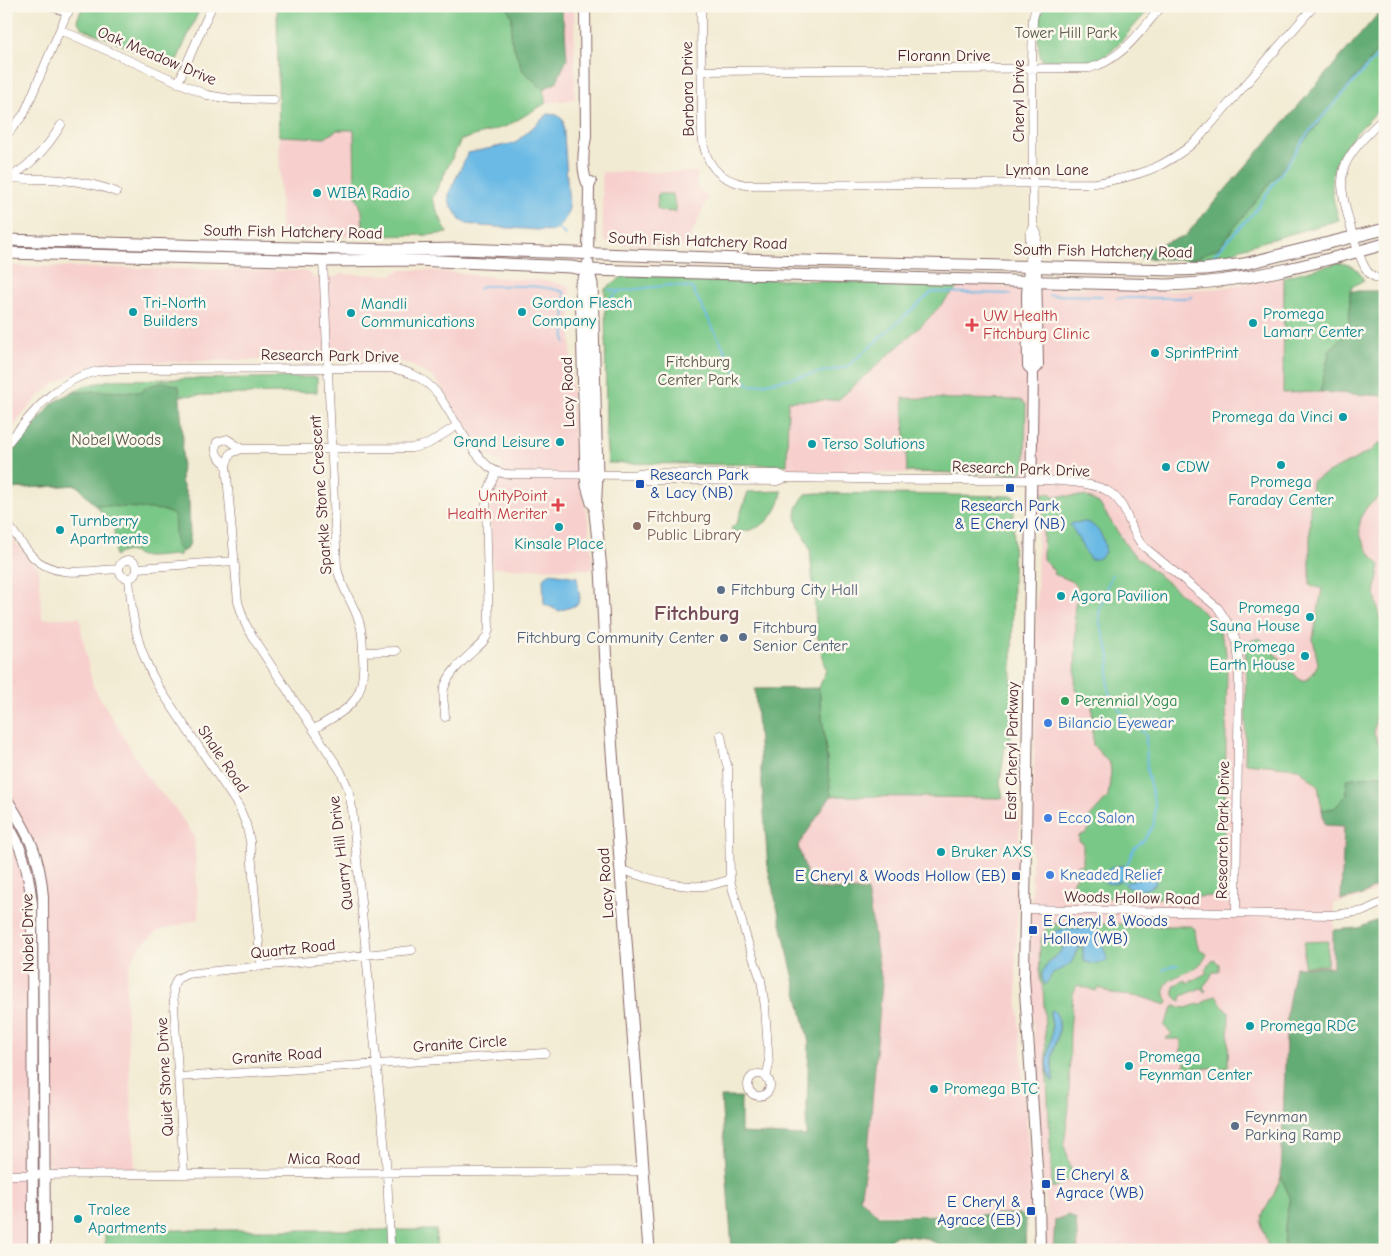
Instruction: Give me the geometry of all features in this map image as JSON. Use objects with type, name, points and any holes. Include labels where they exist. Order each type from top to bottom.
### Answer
[{"type":"main road","name":"South Fish Hatchery Road","points":[[6,240],[207,247],[394,250],[462,249],[1174,270],[1204,269],[1244,264],[1385,229]]},
{"type":"main road","name":"South Fish Hatchery Road","points":[[6,253],[322,261],[416,260],[571,267],[588,270],[1167,285],[1214,282],[1274,273],[1385,244]]},
{"type":"main road","name":"Lacy Road","points":[[588,253],[588,270],[581,284],[592,475],[601,569],[607,684],[649,1250]]},
{"type":"street","points":[[6,136],[24,114],[69,10],[51,6]]},
{"type":"street","points":[[178,83],[212,6]]},
{"type":"street","name":"Lacy Road","points":[[585,6],[586,137],[584,168],[585,181],[589,187],[588,253]]},
{"type":"street","name":"Barbara Drive","points":[[701,6],[703,145],[707,159],[714,168]]},
{"type":"street","name":"Cheryl Drive","points":[[1032,267],[1037,233],[1033,226],[1032,69],[1036,6]]},
{"type":"street","name":"Florann Drive","points":[[701,72],[1090,68],[1101,66],[1120,54],[1162,6]]},
{"type":"street","name":"Lyman Lane","points":[[714,168],[726,179],[746,185],[1033,184],[1095,183],[1125,179],[1159,166],[1182,153],[1198,139],[1314,6]]},
{"type":"street","name":"Oak Meadow Drive","points":[[61,30],[207,95],[231,99],[274,100]]},
{"type":"street","points":[[1385,117],[1352,153],[1344,170],[1342,184],[1358,252],[1367,271],[1375,277],[1385,280]]},
{"type":"street","points":[[8,176],[24,169],[40,154],[61,125]]},
{"type":"street","points":[[8,176],[20,180],[48,180],[91,184],[116,192]]},
{"type":"street","name":"Sparkle Stone Crescent","points":[[314,729],[338,716],[353,703],[364,679],[359,620],[340,581],[337,568],[322,261]]},
{"type":"street","name":"East Cheryl Parkway","points":[[1032,267],[1028,366],[1033,371],[1024,994],[1039,1202],[1040,1250]]},
{"type":"street","name":"Research Park Drive","points":[[6,446],[46,398],[70,382],[92,372],[133,369],[389,368],[413,373],[424,379],[435,390],[479,457],[496,472],[514,475],[633,475],[646,480],[778,481],[787,478],[1032,481],[1092,484],[1110,492],[1122,504],[1136,538],[1142,545],[1218,608],[1233,631],[1237,644],[1239,663],[1236,913]]},
{"type":"street","points":[[226,464],[216,453],[215,447],[217,442],[227,439],[242,449],[412,448],[428,444],[458,425]]},
{"type":"street","name":"Quarry Hill Drive","points":[[242,449],[231,453],[226,464],[238,602],[245,623],[255,641],[340,770],[348,788],[354,827],[387,1172],[390,1242],[393,1250]]},
{"type":"street","points":[[445,717],[444,694],[446,684],[452,673],[487,636],[489,628],[486,504],[488,491],[496,472]]},
{"type":"street","points":[[6,522],[34,558],[53,569],[77,572],[119,569]]},
{"type":"street","points":[[126,559],[135,562],[138,568],[136,574],[129,578],[123,576],[119,569],[121,563],[126,559]]},
{"type":"street","points":[[138,568],[234,561]]},
{"type":"street","name":"Shale Road","points":[[129,578],[132,619],[137,639],[150,671],[239,807],[246,824],[250,841],[261,966]]},
{"type":"street","points":[[363,652],[396,651]]},
{"type":"street","points":[[721,736],[728,768],[730,880],[761,980],[765,1007],[768,1065],[766,1078]]},
{"type":"street","name":"Nobel Drive","points":[[6,798],[30,839],[36,852],[42,876],[45,1250]]},
{"type":"street","name":"Nobel Drive","points":[[6,822],[24,855],[32,903],[33,1250]]},
{"type":"street","points":[[621,870],[692,886],[710,885],[730,880]]},
{"type":"street","name":"Woods Hollow Road","points":[[1025,909],[1349,914],[1364,911],[1385,900]]},
{"type":"street","name":"Quartz Road","points":[[177,979],[187,974],[412,950]]},
{"type":"street","name":"Quiet Stone Drive","points":[[177,979],[173,988],[184,1174]]},
{"type":"street","name":"Granite Circle","points":[[376,1063],[545,1053]]},
{"type":"street","name":"Granite Road","points":[[179,1077],[376,1063]]},
{"type":"street","points":[[32,1075],[44,1075]]},
{"type":"street","name":"Mica Road","points":[[6,1176],[643,1170]]},
{"type":"shaded area","points":[[277,6],[574,6],[575,99],[546,103],[507,126],[461,140],[431,199],[429,235],[281,236]]},
{"type":"shaded area","points":[[602,172],[698,172],[696,181],[698,189],[708,198],[686,246],[611,244],[605,241],[603,238]]},
{"type":"shaded area","points":[[6,266],[303,271],[311,274],[313,278],[336,277],[341,274],[391,275],[401,270],[430,270],[548,281],[570,286],[575,454],[589,524],[593,569],[492,568],[490,504],[493,490],[504,465],[490,456],[482,445],[474,440],[450,399],[434,378],[402,362],[316,355],[257,360],[121,363],[95,366],[70,375],[51,386],[35,400],[6,435]]},
{"type":"shaded area","points":[[1284,277],[1283,392],[1385,396],[1385,882],[1377,890],[1363,897],[1334,903],[1334,1250],[1047,1250],[1030,977],[1039,475],[787,472],[788,401],[838,400],[923,324],[960,285],[980,284],[1010,288],[1099,288],[1171,291],[1221,288]]},
{"type":"shaded area","points":[[6,530],[30,561],[39,568],[42,619],[80,617],[93,686],[148,778],[177,811],[194,836],[199,919],[158,931],[142,944],[132,960],[127,974],[126,1004],[135,1169],[56,1168],[49,1164],[28,1164],[28,1250],[6,1250]]},
{"type":"shaded area","points":[[831,796],[1020,798],[1016,978],[1033,1213],[857,1214],[868,1151],[882,983],[867,892],[811,888],[798,846]]},
{"type":"green space","points":[[83,6],[201,6],[174,67],[82,28],[77,20]]},
{"type":"green space","points":[[277,6],[507,6],[512,17],[511,40],[523,71],[543,89],[546,103],[507,126],[461,140],[432,199],[447,233],[364,236],[362,211],[355,193],[354,130],[337,130],[325,138],[279,136]]},
{"type":"green space","points":[[507,6],[560,6],[565,30],[567,59],[556,83],[543,89],[523,71],[511,40],[512,17]]},
{"type":"green space","name":"Tower Hill Park","points":[[1042,6],[1152,6],[1112,51],[1103,57],[1087,61],[1042,60],[1038,41]]},
{"type":"green space","points":[[1385,6],[1385,41],[1218,248],[1191,260],[1121,257],[1185,236]]},
{"type":"green space","points":[[1385,41],[1385,104],[1348,142],[1335,164],[1332,177],[1332,194],[1339,220],[1241,248],[1227,256],[1191,260],[1218,247]]},
{"type":"green space","points":[[658,194],[673,194],[676,212],[660,211],[657,208]]},
{"type":"green space","points":[[1338,263],[1354,267],[1364,280],[1353,286],[1350,291],[1349,332],[1330,350],[1320,392],[1283,393],[1284,277]]},
{"type":"green space","name":"Fitchburg Center Park","points":[[625,275],[960,285],[923,324],[838,400],[788,401],[787,465],[608,463],[606,439],[605,289]]},
{"type":"green space","points":[[1350,291],[1385,291],[1385,396],[1320,392],[1330,349],[1349,332]]},
{"type":"green space","name":"Nobel Woods","points":[[317,377],[317,392],[174,396],[180,555],[143,557],[129,551],[115,556],[114,526],[77,485],[6,489],[60,400],[84,386],[111,380]]},
{"type":"green space","name":"Nobel Woods","points":[[164,382],[179,386],[183,439],[181,481],[189,502],[190,542],[188,548],[182,552],[176,546],[174,515],[162,510],[95,505],[77,485],[6,489],[6,459],[53,403],[70,393],[93,391],[141,392],[148,386]]},
{"type":"green space","points":[[903,398],[1020,400],[1026,404],[1025,467],[1023,471],[1018,474],[907,472]]},
{"type":"green space","points":[[1380,442],[1384,450],[1381,496],[1368,506],[1363,514],[1360,530],[1364,545],[1380,565],[1375,594],[1379,613],[1385,625],[1385,671],[1378,700],[1374,733],[1381,749],[1385,752],[1385,774],[1347,779],[1347,794],[1335,808],[1322,810],[1318,786],[1297,768],[1245,763],[1246,659],[1244,643],[1260,638],[1300,680],[1307,680],[1313,673],[1318,664],[1313,639],[1322,589],[1310,585],[1310,503],[1312,481],[1371,451]]},
{"type":"green space","points":[[782,491],[777,509],[766,522],[751,530],[733,532],[731,528],[737,523],[748,492]]},
{"type":"green space","points":[[1043,493],[1050,493],[1052,496],[1085,496],[1099,503],[1130,551],[1210,618],[1219,629],[1225,646],[1227,662],[1224,893],[1221,896],[1127,899],[1080,896],[1077,889],[1073,889],[1073,880],[1077,877],[1077,865],[1083,865],[1083,843],[1079,841],[1079,836],[1086,833],[1091,827],[1089,818],[1108,797],[1111,771],[1110,764],[1093,745],[1092,704],[1078,694],[1075,689],[1076,623],[1074,613],[1078,588],[1067,579],[1053,574],[1054,571],[1043,559]],"holes":[[[1085,522],[1097,530],[1105,552],[1090,558],[1083,548],[1076,531]]]},
{"type":"green space","points":[[806,494],[1014,496],[1011,745],[1005,746],[1000,782],[1003,798],[831,796],[819,688],[826,670],[817,634],[810,549],[796,516],[800,502]]},
{"type":"green space","points":[[819,688],[831,796],[798,846],[811,888],[867,891],[882,983],[868,1151],[860,1198],[879,1216],[1019,1214],[1026,1218],[1025,1250],[951,1250],[924,1238],[896,1235],[883,1246],[861,1250],[732,1250],[721,1097],[741,1097],[741,1133],[806,1136],[809,1043],[768,868],[755,689]]},
{"type":"green space","points":[[1385,774],[1385,879],[1365,894],[1341,900],[1344,826],[1325,825],[1322,810],[1335,808],[1347,794],[1347,779]]},
{"type":"green space","points":[[1385,917],[1385,1250],[1284,1249],[1285,1225],[1290,1197],[1281,1177],[1287,1011],[1295,967],[1333,967],[1333,930],[1358,928]]},
{"type":"green space","points":[[1051,924],[1123,924],[1131,929],[1144,926],[1191,926],[1195,929],[1199,947],[1207,954],[1202,963],[1171,980],[1166,985],[1165,992],[1168,1002],[1166,1005],[1142,997],[1112,994],[1098,987],[1096,991],[1077,985],[1073,994],[1070,1032],[1069,1107],[1064,1145],[1073,1175],[1065,1183],[1052,1188],[1043,987],[1040,981],[1040,949],[1046,928]],"holes":[[[1092,927],[1098,929],[1103,944],[1086,962],[1083,957],[1083,946],[1080,946],[1064,968],[1053,973],[1048,962],[1059,954],[1066,942],[1066,939],[1059,930]],[[1053,1010],[1059,1021],[1052,1059],[1053,1083],[1047,1063],[1052,1035],[1050,1012]]]},
{"type":"green space","points":[[1328,941],[1327,965],[1304,966],[1304,942]]},
{"type":"green space","points":[[1215,960],[1219,964],[1219,972],[1213,972],[1203,987],[1206,991],[1204,992],[1201,988],[1182,996],[1181,1001],[1176,998],[1173,992],[1175,985],[1186,980],[1187,983],[1207,973],[1205,970]]},
{"type":"green space","points":[[1216,995],[1226,1011],[1229,1011],[1228,1068],[1185,1068],[1185,1053],[1181,1053],[1181,1039],[1165,1039],[1172,1034],[1164,1026],[1174,1006],[1186,1008],[1199,1005]]},
{"type":"green space","points":[[1281,1177],[1290,1197],[1285,1225],[1284,1249],[1313,1250],[1269,1250],[1261,1223],[1262,1215]]},
{"type":"green space","points":[[1068,1215],[1076,1219],[1078,1250],[1053,1250],[1055,1220]]},
{"type":"green space","points":[[105,1230],[436,1230],[437,1250],[105,1250]]},
{"type":"water","points":[[548,114],[557,115],[563,120],[569,207],[567,215],[561,224],[553,231],[482,226],[468,224],[460,220],[449,202],[449,193],[468,153],[515,143]]},
{"type":"water","points":[[1085,522],[1091,524],[1101,534],[1105,552],[1098,559],[1090,559],[1070,525]]},
{"type":"water","points":[[551,573],[577,577],[580,599],[577,605],[559,611],[544,604],[543,578]]},
{"type":"water","points":[[1122,865],[1129,870],[1120,880],[1110,884],[1101,880],[1103,873]]},
{"type":"water","points":[[1147,876],[1155,878],[1156,883],[1149,888],[1137,890],[1126,886],[1126,883]]},
{"type":"water","points":[[1092,927],[1098,929],[1107,958],[1106,962],[1094,964],[1086,962],[1083,958],[1083,946],[1080,946],[1071,963],[1053,973],[1045,985],[1042,980],[1044,970],[1066,942],[1066,938],[1056,937],[1052,933],[1059,930]]},
{"type":"water","points":[[1053,1010],[1059,1021],[1059,1028],[1052,1060],[1053,1083],[1047,1063],[1052,1034],[1050,1011]]},
{"type":"waterway","points":[[1213,256],[1255,211],[1309,132],[1385,47]]},
{"type":"waterway","points":[[558,228],[566,236]]},
{"type":"waterway","points":[[609,290],[620,291],[670,285],[692,288],[739,377],[751,386],[847,367],[932,292],[1010,294]]},
{"type":"waterway","points":[[479,289],[483,286],[524,286],[564,292],[565,342]]},
{"type":"waterway","points":[[611,297],[619,292]]},
{"type":"waterway","points":[[1049,295],[1102,296]]},
{"type":"waterway","points":[[1117,298],[1189,298],[1192,296]]},
{"type":"waterway","points":[[1112,575],[1104,593],[1099,614],[1100,624],[1110,655],[1109,692],[1123,715],[1142,730],[1146,736],[1147,772],[1155,805],[1154,824],[1144,840],[1134,848],[1126,867]]},
{"type":"waterway","points":[[1121,880],[1126,883]]},
{"type":"waterway","points":[[1163,970],[1178,965]]},
{"type":"place","name":"WIBA Radio","points":[[317,193]]},
{"type":"place","name":"Tri-North Builders","points":[[133,312]]},
{"type":"place","name":"Gordon Flesch Company","points":[[522,312]]},
{"type":"place","name":"Mandli Communications","points":[[351,313]]},
{"type":"place","name":"Promega Lamarr Center","points":[[1253,323]]},
{"type":"place","name":"UW Health Fitchburg Clinic","points":[[972,325]]},
{"type":"place","name":"SprintPrint","points":[[1155,353]]},
{"type":"place","name":"Promega da Vinci","points":[[1343,417]]},
{"type":"place","name":"Grand Leisure","points":[[560,442]]},
{"type":"place","name":"Terso Solutions","points":[[812,444]]},
{"type":"place","name":"Promega Faraday Center","points":[[1281,465]]},
{"type":"place","name":"CDW","points":[[1166,467]]},
{"type":"place","name":"Research Park & Lacy (NB)","points":[[640,484]]},
{"type":"place","name":"Research Park & E Cheryl (NB)","points":[[1010,488]]},
{"type":"place","name":"UnityPoint Health Meriter","points":[[558,505]]},
{"type":"place","name":"Fitchburg Public Library","points":[[637,526]]},
{"type":"place","name":"Kinsale Place","points":[[559,527]]},
{"type":"place","name":"Turnberry Apartments","points":[[60,530]]},
{"type":"place","name":"Fitchburg City Hall","points":[[721,590]]},
{"type":"place","name":"Agora Pavilion","points":[[1061,596]]},
{"type":"place","name":"Promega Sauna House","points":[[1310,617]]},
{"type":"place","name":"Fitchburg Senior Center","points":[[743,637]]},
{"type":"place","name":"Fitchburg Community Center","points":[[724,638]]},
{"type":"place","name":"Promega Earth House","points":[[1305,656]]},
{"type":"place","name":"Perennial Yoga","points":[[1065,701]]},
{"type":"place","name":"Bilancio Eyewear","points":[[1048,723]]},
{"type":"place","name":"Ecco Salon","points":[[1048,818]]},
{"type":"place","name":"Bruker AXS","points":[[941,852]]},
{"type":"place","name":"Kneaded Relief","points":[[1050,875]]},
{"type":"place","name":"E Cheryl & Woods Hollow (EB)","points":[[1016,876]]},
{"type":"place","name":"E Cheryl & Woods Hollow (WB)","points":[[1033,930]]},
{"type":"place","name":"Promega RDC","points":[[1250,1026]]},
{"type":"place","name":"Promega Feynman Center","points":[[1129,1066]]},
{"type":"place","name":"Promega BTC","points":[[934,1089]]},
{"type":"place","name":"Feynman Parking Ramp","points":[[1235,1126]]},
{"type":"place","name":"E Cheryl & Agrace (WB)","points":[[1046,1184]]},
{"type":"place","name":"E Cheryl & Agrace (EB)","points":[[1031,1211]]},
{"type":"place","name":"Tralee Apartments","points":[[78,1219]]},
{"type":"district","name":"Fitchburg","points":[[697,613]]}]
